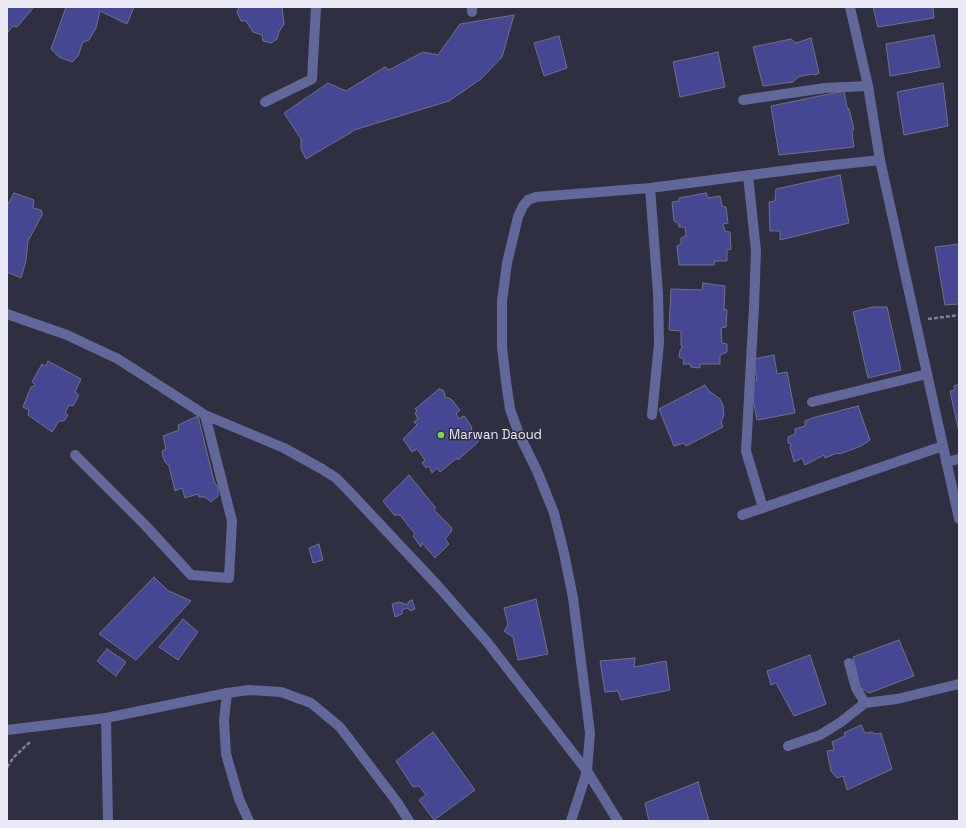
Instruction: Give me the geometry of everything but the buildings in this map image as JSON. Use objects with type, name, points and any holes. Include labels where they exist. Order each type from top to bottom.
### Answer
[{"type":"street","points":[[265,102],[312,79],[316,7]]},
{"type":"street","points":[[850,7],[868,86],[880,160],[959,519]]},
{"type":"street","points":[[743,100],[826,88],[868,86]]},
{"type":"street","points":[[571,821],[587,771],[590,733],[573,598],[554,513],[537,471],[519,434],[510,409],[502,347],[502,301],[507,263],[522,206],[528,200],[536,197],[650,188],[880,160]]},
{"type":"street","points":[[748,175],[756,251],[754,315],[746,450],[763,508]]},
{"type":"street","points":[[650,188],[658,293],[659,343],[652,415]]},
{"type":"street","points":[[7,314],[67,335],[118,359],[205,415],[284,448],[322,469],[346,488],[438,586],[487,642],[587,771],[618,821]]},
{"type":"street","points":[[812,402],[927,374]]},
{"type":"street","points":[[76,455],[192,575],[229,578],[232,521],[205,415]]},
{"type":"street","points":[[742,515],[943,446]]},
{"type":"street","points":[[946,462],[959,459]]},
{"type":"street","points":[[848,663],[856,688],[865,703]]},
{"type":"street","points":[[788,746],[820,735],[842,722],[865,703],[897,699],[959,684]]},
{"type":"street","points":[[7,730],[106,718],[227,693],[249,690],[281,692],[311,703],[340,727],[397,802],[409,821]]},
{"type":"street","points":[[227,693],[224,720],[226,754],[239,799],[249,821]]},
{"type":"street","points":[[106,718],[108,821]]},
{"type":"path","points":[[916,321],[959,315]]},
{"type":"path","points":[[7,767],[14,757],[30,742],[41,726]]},
{"type":"place","name":"Marwan Daoud","points":[[441,435]]}]
